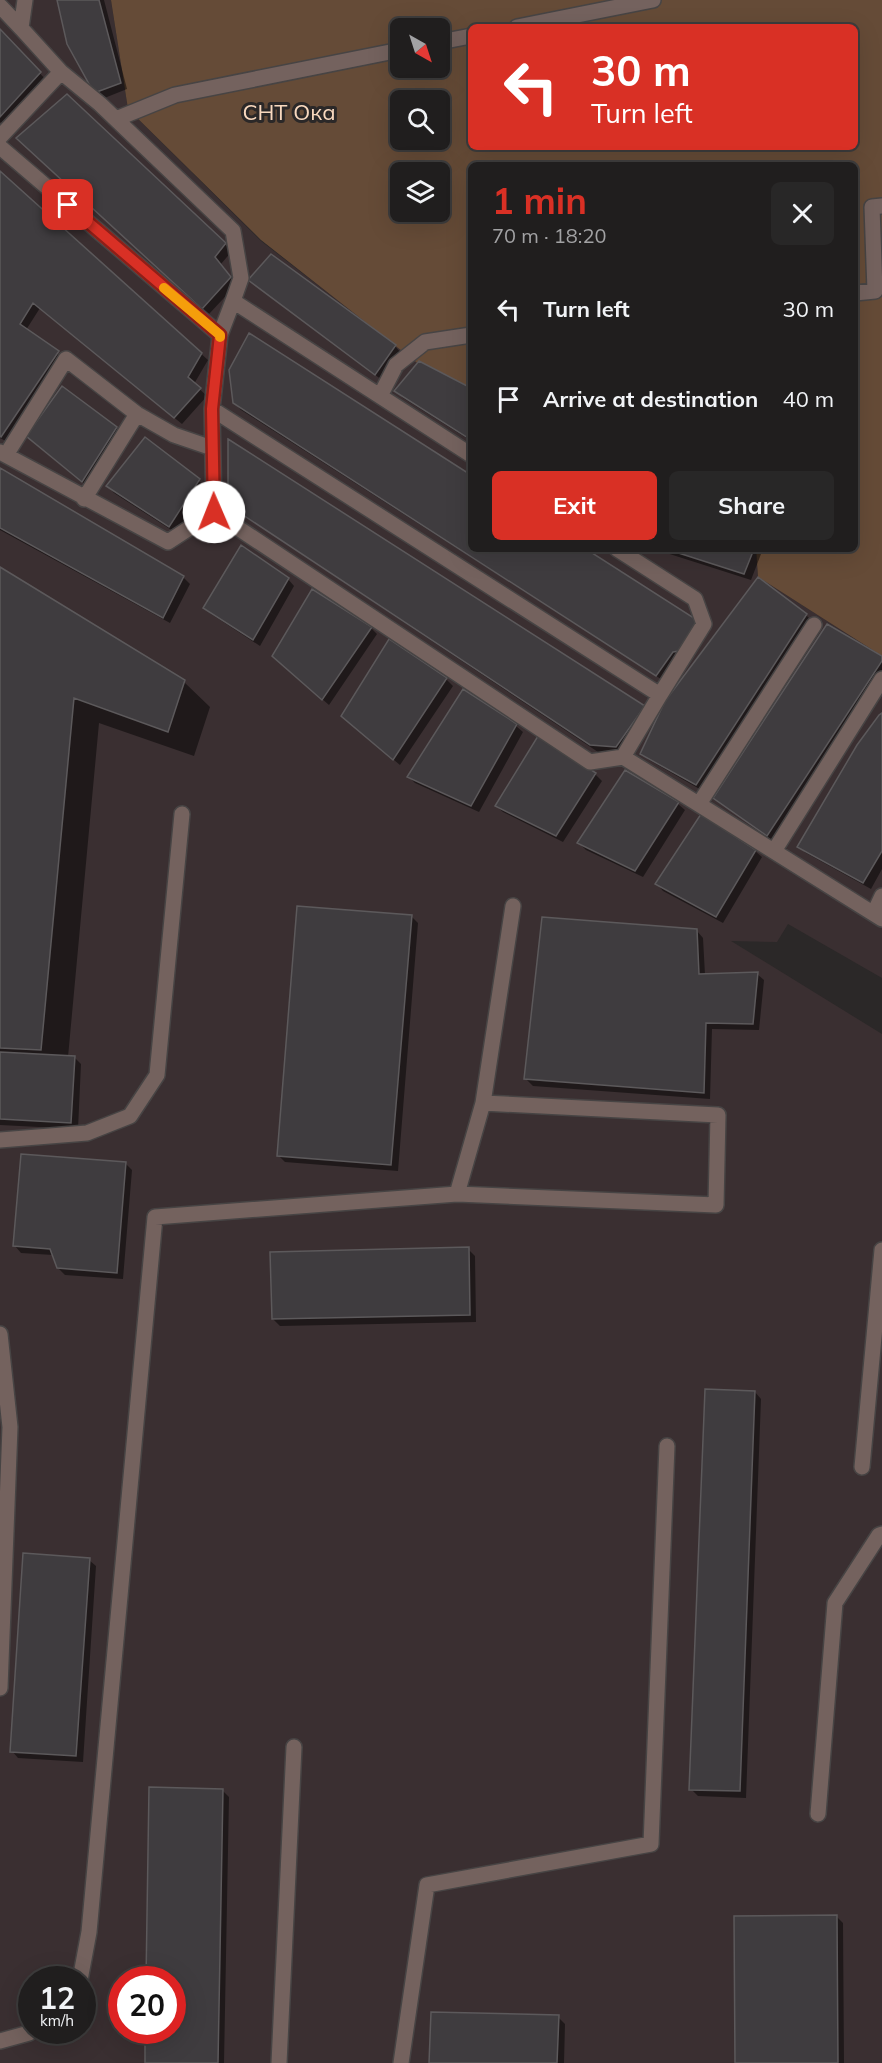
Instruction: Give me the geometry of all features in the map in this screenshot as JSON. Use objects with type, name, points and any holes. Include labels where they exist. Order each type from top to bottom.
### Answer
[{"type":"lane","points":[[21,28],[26,0]]},
{"type":"lane","points":[[532,24],[653,0]]},
{"type":"lane","points":[[0,6],[61,72],[116,119],[233,231],[241,278],[220,335],[212,409],[214,512]]},
{"type":"lane","points":[[450,40],[468,37]]},
{"type":"lane","points":[[116,119],[175,95],[390,52]]},
{"type":"lane","points":[[0,137],[61,72]]},
{"type":"lane","points":[[0,147],[220,335]]},
{"type":"lane","points":[[858,293],[875,291],[872,207],[882,206]]},
{"type":"lane","points":[[233,301],[468,453]]},
{"type":"lane","points":[[380,396],[396,365],[425,342],[468,335]]},
{"type":"lane","points":[[212,448],[174,435],[137,414],[66,359],[3,453],[84,499],[168,542],[214,512]]},
{"type":"lane","points":[[212,409],[660,695]]},
{"type":"lane","points":[[84,499],[137,414]]},
{"type":"lane","points":[[214,512],[590,762],[623,757],[878,916],[882,897]]},
{"type":"lane","points":[[622,552],[695,599],[704,624],[623,757]]},
{"type":"lane","points":[[699,804],[814,625]]},
{"type":"lane","points":[[774,851],[882,679]]},
{"type":"lane","points":[[0,1140],[87,1133],[130,1116],[157,1075],[182,814]]},
{"type":"lane","points":[[457,1194],[483,1103],[513,906]]},
{"type":"lane","points":[[83,1966],[89,1932],[155,1217],[457,1194],[716,1205],[718,1115],[483,1103]]},
{"type":"lane","points":[[862,1467],[882,1250]]},
{"type":"lane","points":[[0,1334],[10,1427],[0,1688]]},
{"type":"lane","points":[[401,2063],[427,1885],[651,1844],[667,1446]]},
{"type":"lane","points":[[818,1814],[835,1603],[879,1535],[882,1534]]},
{"type":"lane","points":[[279,2063],[294,1747]]},
{"type":"lane","points":[[0,2041],[18,2036]]},
{"type":"shaded area","points":[[0,0],[111,0],[128,109],[261,241],[468,402],[468,552],[756,552],[758,577],[882,656],[882,978],[788,924],[777,942],[731,941],[882,1034],[882,2063],[0,2063]]},
{"type":"green space","name":"СНТ Ока","points":[[111,0],[882,0],[882,656],[758,577],[756,552],[858,552],[858,162],[468,162],[468,401],[261,240],[128,109]]},
{"type":"building","points":[[57,0],[99,0],[121,83],[94,93],[67,44]]},
{"type":"building","points":[[0,29],[41,72],[0,117]]},
{"type":"building","points":[[67,94],[226,243],[215,257],[231,277],[202,309],[16,138]]},
{"type":"building","points":[[0,171],[202,353],[188,377],[201,388],[174,418],[33,303],[20,324],[59,351],[0,436]]},
{"type":"building","points":[[271,254],[396,345],[375,375],[248,280]]},
{"type":"building","points":[[249,333],[468,473],[468,552],[591,552],[697,620],[686,650],[673,652],[656,676],[233,403],[229,370]]},
{"type":"building","points":[[419,361],[468,386],[468,438],[394,391]]},
{"type":"building","points":[[62,386],[117,427],[82,482],[26,436]]},
{"type":"building","points":[[145,437],[200,479],[169,527],[106,486]]},
{"type":"building","points":[[228,439],[645,706],[616,747],[590,745],[228,505]]},
{"type":"building","points":[[0,468],[184,576],[163,618],[0,528]]},
{"type":"building","points":[[241,545],[289,578],[253,640],[203,608]]},
{"type":"building","points":[[675,552],[753,552],[744,574]]},
{"type":"building","points":[[0,567],[185,680],[168,732],[74,698],[41,1050],[0,1048]]},
{"type":"building","points":[[758,577],[807,614],[696,785],[640,754],[665,701]]},
{"type":"building","points":[[312,589],[372,627],[322,700],[272,656]]},
{"type":"building","points":[[827,624],[882,656],[882,661],[767,836],[713,798]]},
{"type":"building","points":[[389,639],[447,678],[393,760],[341,716]]},
{"type":"building","points":[[463,689],[517,724],[471,806],[407,777]]},
{"type":"building","points":[[882,713],[882,851],[863,883],[797,847],[857,745]]},
{"type":"building","points":[[538,736],[596,773],[556,836],[495,806]]},
{"type":"building","points":[[625,770],[679,802],[635,871],[577,843]]},
{"type":"building","points":[[701,814],[756,850],[716,917],[655,884]]},
{"type":"building","points":[[297,906],[412,915],[391,1165],[277,1156]]},
{"type":"building","points":[[542,917],[697,929],[699,974],[758,972],[753,1024],[706,1023],[704,1093],[524,1079]]},
{"type":"building","points":[[0,1052],[75,1056],[71,1123],[0,1119]]},
{"type":"building","points":[[21,1154],[126,1162],[117,1273],[57,1268],[50,1249],[13,1246]]},
{"type":"building","points":[[469,1247],[470,1315],[272,1319],[270,1252]]},
{"type":"building","points":[[705,1389],[755,1391],[740,1791],[689,1790]]},
{"type":"building","points":[[23,1553],[90,1558],[76,1756],[10,1752]]},
{"type":"building","points":[[149,1787],[223,1789],[218,2063],[145,2063],[145,2044],[186,2044],[186,1966],[146,1966]]},
{"type":"building","points":[[837,1915],[838,2063],[735,2063],[734,1916]]},
{"type":"building","points":[[431,2012],[559,2015],[557,2063],[429,2063]]},
{"type":"slow traffic","points":[[164,288],[220,337]]},
{"type":"route","points":[[68,205],[220,335],[212,409],[214,512]]}]
